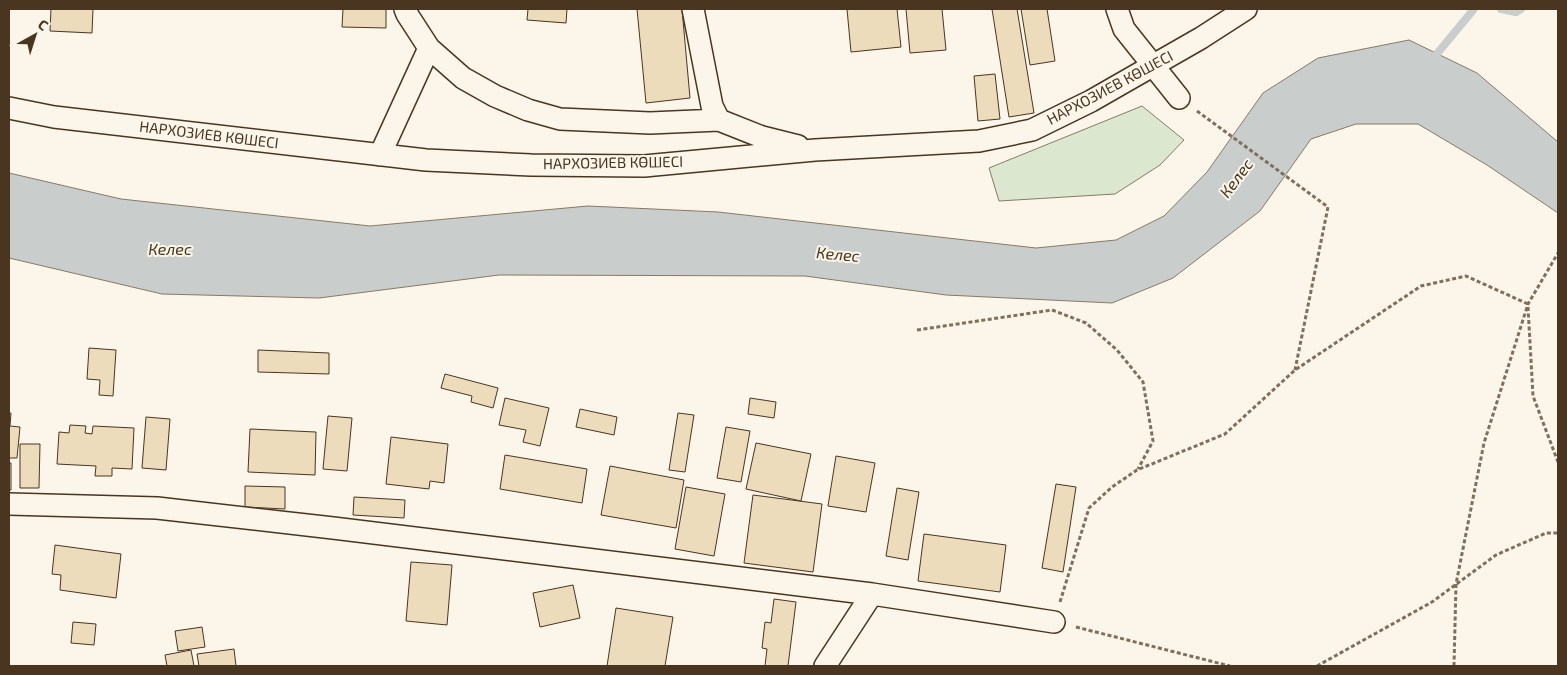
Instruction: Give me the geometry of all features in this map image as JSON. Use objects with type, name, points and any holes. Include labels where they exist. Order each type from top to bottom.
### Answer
[{"type":"street","points":[[405,9],[428,48],[463,78],[495,96],[528,110],[560,119],[650,123],[719,120],[762,137],[815,150]]},
{"type":"street","points":[[693,9],[712,106],[719,120]]},
{"type":"street","points":[[1117,9],[1124,29],[1179,98]]},
{"type":"street","name":"НАРХОЗИЕВ КӨШЕСІ","points":[[9,108],[54,118],[380,155],[426,160],[531,165],[644,166],[815,150],[978,141],[1032,130],[1091,101],[1201,38],[1246,9]]},
{"type":"street","points":[[380,155],[428,48]]},
{"type":"street","points":[[9,504],[166,509],[872,594],[1054,622]]},
{"type":"street","points":[[825,666],[872,594]]},
{"type":"path","points":[[1179,98],[1328,207],[1294,370]]},
{"type":"path","points":[[1454,666],[1456,584],[1484,443],[1528,304],[1558,253]]},
{"type":"path","points":[[1230,666],[1054,622],[1089,508],[1112,487],[1137,470],[1225,434],[1294,370],[1421,286],[1466,276],[1528,304]]},
{"type":"path","points":[[1528,304],[1533,396],[1558,462]]},
{"type":"path","points":[[918,330],[1052,310],[1086,323],[1117,350],[1143,382],[1153,441],[1137,470]]},
{"type":"path","points":[[1317,666],[1432,602],[1496,555],[1546,533],[1558,533]]},
{"type":"green space","points":[[1142,106],[1184,140],[1160,165],[1115,194],[999,201],[989,168]]},
{"type":"water","name":"Келес","points":[[1409,40],[1477,73],[1558,142],[1558,213],[1487,165],[1418,124],[1356,124],[1311,139],[1260,211],[1173,278],[1112,303],[946,295],[805,276],[499,275],[319,298],[162,294],[9,258],[9,173],[121,199],[370,226],[588,206],[718,212],[1036,248],[1116,240],[1164,216],[1207,172],[1263,93],[1318,58]]},
{"type":"building","points":[[51,9],[93,9],[92,33],[50,31]]},
{"type":"building","points":[[343,9],[386,9],[386,28],[342,27]]},
{"type":"building","points":[[528,9],[567,9],[566,23],[527,20]]},
{"type":"building","points":[[637,9],[682,9],[690,98],[646,103]]},
{"type":"building","points":[[847,9],[897,9],[901,47],[851,52]]},
{"type":"building","points":[[906,9],[942,9],[946,50],[910,53]]},
{"type":"building","points":[[992,9],[1017,9],[1034,113],[1009,117]]},
{"type":"building","points":[[1021,9],[1047,9],[1055,61],[1030,65]]},
{"type":"building","points":[[995,74],[1000,119],[978,121],[974,76]]},
{"type":"building","points":[[89,348],[116,350],[113,396],[99,395],[100,380],[87,379]]},
{"type":"building","points":[[258,350],[329,353],[329,374],[258,372]]},
{"type":"building","points":[[445,374],[498,388],[493,408],[471,402],[472,396],[441,388]]},
{"type":"building","points":[[505,398],[549,408],[540,446],[523,442],[526,430],[499,425]]},
{"type":"building","points":[[750,398],[776,402],[774,418],[748,414]]},
{"type":"building","points":[[580,409],[617,417],[614,435],[576,427]]},
{"type":"building","points":[[9,413],[11,413],[10,426],[20,427],[17,458],[9,458]]},
{"type":"building","points":[[678,413],[694,415],[685,472],[669,470]]},
{"type":"building","points":[[328,416],[352,418],[347,471],[323,469]]},
{"type":"building","points":[[146,417],[170,419],[166,470],[142,468]]},
{"type":"building","points":[[70,425],[86,426],[85,433],[92,434],[93,426],[134,428],[132,469],[112,468],[112,476],[95,476],[96,466],[57,464],[59,432],[69,433]]},
{"type":"building","points":[[726,427],[750,431],[741,482],[717,478]]},
{"type":"building","points":[[250,429],[316,432],[315,475],[248,472]]},
{"type":"building","points":[[391,437],[448,444],[444,483],[430,481],[429,489],[386,484]]},
{"type":"building","points":[[756,443],[811,454],[801,501],[746,489]]},
{"type":"building","points":[[20,444],[40,444],[39,488],[20,488]]},
{"type":"building","points":[[505,455],[587,469],[582,503],[500,489]]},
{"type":"building","points":[[836,456],[875,463],[866,512],[828,506]]},
{"type":"building","points":[[9,463],[11,463],[11,490],[9,490]]},
{"type":"building","points":[[610,466],[684,480],[676,528],[601,515]]},
{"type":"building","points":[[1056,484],[1076,487],[1063,572],[1042,568]]},
{"type":"building","points":[[245,486],[285,487],[285,509],[245,507]]},
{"type":"building","points":[[686,487],[725,494],[714,556],[675,549]]},
{"type":"building","points":[[897,488],[919,492],[908,560],[886,556]]},
{"type":"building","points":[[753,495],[822,504],[813,572],[744,563]]},
{"type":"building","points":[[354,497],[405,500],[404,518],[353,515]]},
{"type":"building","points":[[924,534],[1006,545],[1000,592],[918,581]]},
{"type":"building","points":[[55,545],[121,554],[116,598],[60,590],[61,575],[52,574]]},
{"type":"building","points":[[411,562],[452,565],[447,625],[406,621]]},
{"type":"building","points":[[573,585],[580,618],[540,627],[533,593]]},
{"type":"building","points":[[774,599],[796,602],[788,666],[765,666],[767,649],[762,648],[765,622],[771,623]]},
{"type":"building","points":[[616,608],[673,617],[665,666],[607,666]]},
{"type":"building","points":[[73,622],[96,624],[94,645],[71,643]]},
{"type":"building","points":[[202,627],[205,647],[178,651],[175,631]]},
{"type":"building","points":[[234,649],[236,666],[199,666],[197,654]]},
{"type":"building","points":[[191,650],[194,666],[167,666],[165,655]]},
{"type":"waterway","points":[[1431,61],[1474,9]]},
{"type":"waterway","points":[[1501,9],[1516,12],[1521,9]]}]
